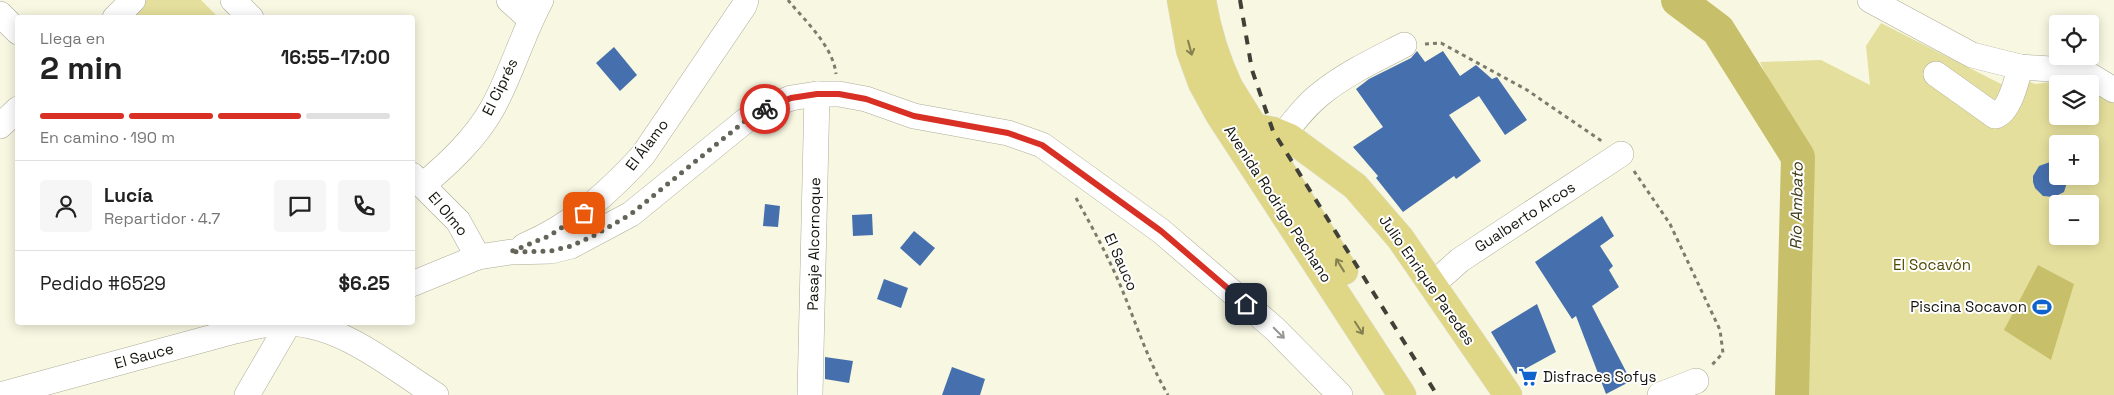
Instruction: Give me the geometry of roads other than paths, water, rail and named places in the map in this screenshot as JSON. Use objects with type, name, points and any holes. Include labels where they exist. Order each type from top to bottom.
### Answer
[{"type":"main road","name":"Avenida Rodrigo Pachano","points":[[1181,0],[1190,50],[1202,83],[1245,134],[1422,395]]},
{"type":"main road","name":"Avenida Rodrigo Pachano","points":[[1202,0],[1214,55],[1229,87],[1245,134],[1402,395]]},
{"type":"main road","name":"Julio Enrique Paredes","points":[[1245,134],[1273,131],[1283,135],[1334,169],[1355,186],[1400,238],[1508,395]]},
{"type":"street","points":[[117,15],[133,0]]},
{"type":"street","points":[[233,0],[248,15]]},
{"type":"street","points":[[509,0],[536,10]]},
{"type":"street","name":"El Álamo","points":[[510,252],[549,236],[584,213],[625,175],[643,155],[744,6],[746,0]]},
{"type":"street","points":[[1870,0],[1972,55],[2020,67],[2066,70],[2089,75],[2114,90]]},
{"type":"street","name":"El Ciprés","points":[[418,180],[452,160],[473,136],[492,109],[536,10]]},
{"type":"street","points":[[0,14],[15,29]]},
{"type":"street","points":[[1283,135],[1322,92],[1360,68],[1404,45]]},
{"type":"street","points":[[1936,74],[1994,116],[2003,111],[2015,86],[2020,67]]},
{"type":"street","points":[[415,283],[478,257],[510,252],[551,251],[571,246],[593,236],[631,214],[745,121],[769,106],[791,98],[828,94],[866,99],[914,116],[1008,133],[1042,145],[1161,231],[1275,328],[1340,395]]},
{"type":"street","name":"Pasaje Alcornoque","points":[[810,395],[828,94]]},
{"type":"street","points":[[0,126],[15,112]]},
{"type":"street","name":"Gualberto Arcos","points":[[1432,285],[1460,260],[1621,154]]},
{"type":"street","name":"El Olmo","points":[[418,180],[458,221],[478,257]]},
{"type":"street","name":"El Sauce","points":[[0,395],[259,325]]},
{"type":"street","points":[[247,395],[288,325]]},
{"type":"street","name":"El Sauce","points":[[317,325],[331,326],[436,395]]},
{"type":"street","points":[[1660,395],[1696,381]]},
{"type":"waterway","name":"Río Ambato","points":[[1678,0],[1718,30],[1798,157],[1792,395]]},
{"type":"railway","points":[[1240,0],[1252,70],[1273,131],[1437,395]]},
{"type":"place","name":"Piscina Socavon","points":[[2042,307]]},
{"type":"place","name":"Disfraces Sofys","points":[[1528,377]]},
{"type":"park label","name":"El Socavón","points":[[1932,265]]}]
